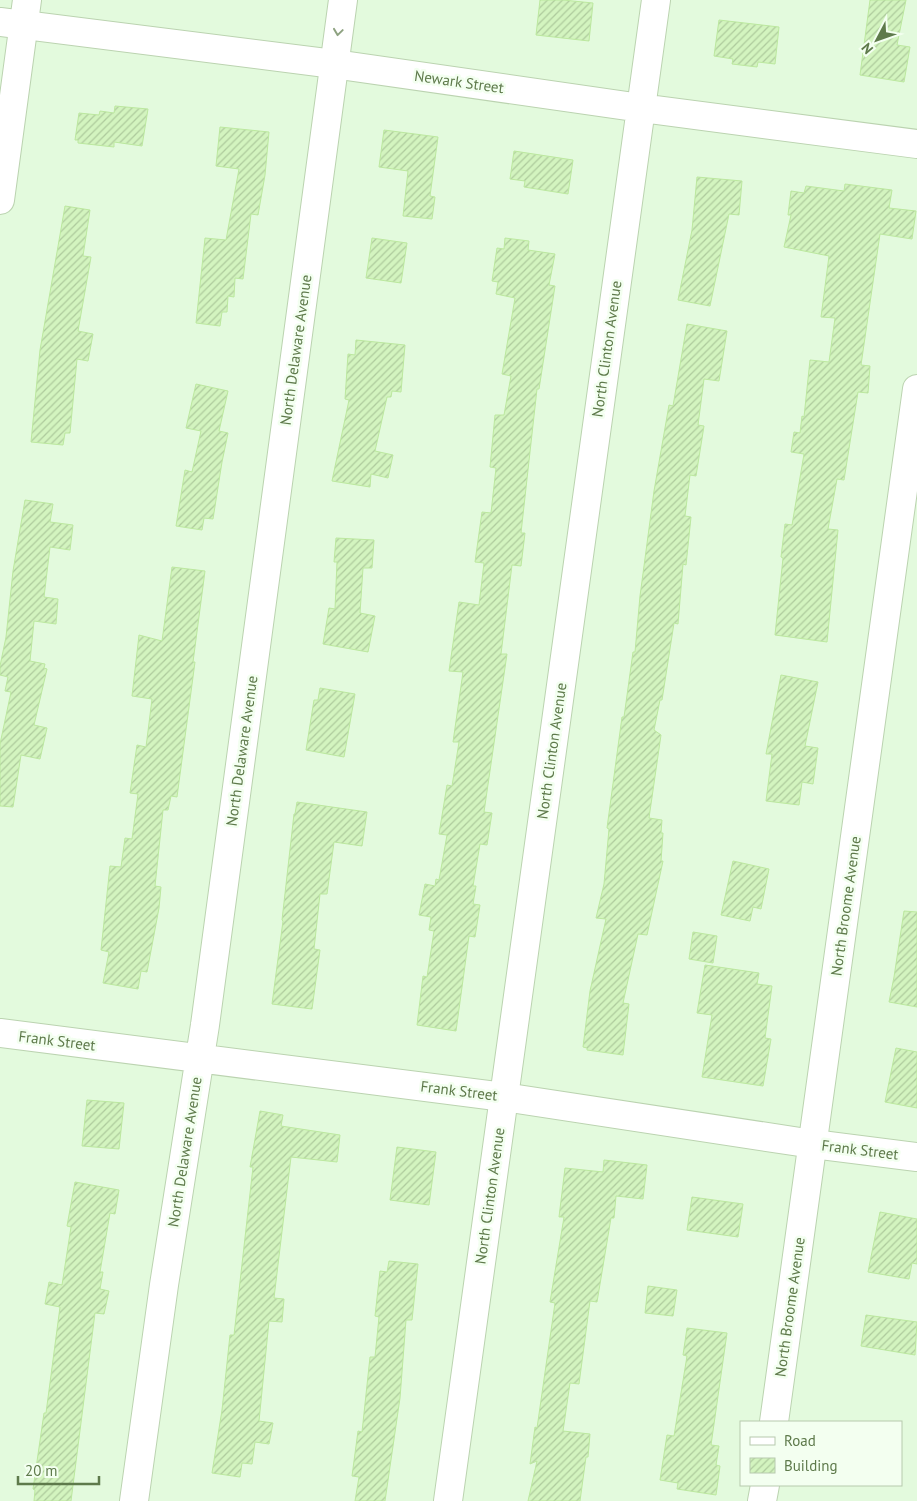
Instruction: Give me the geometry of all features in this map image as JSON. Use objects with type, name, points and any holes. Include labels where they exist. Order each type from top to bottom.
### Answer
[{"type":"street","name":"North Delaware Avenue","points":[[134,1501],[164,1285],[200,1058],[343,0]]},
{"type":"street","name":"North Clinton Avenue","points":[[448,1501],[656,0]]},
{"type":"street","name":"Newark Street","points":[[17,16],[641,108],[917,144]]},
{"type":"street","points":[[0,200],[17,16]]},
{"type":"street","name":"North Broome Avenue","points":[[774,1421],[917,389]]},
{"type":"street","name":"Frank Street","points":[[0,1034],[504,1097],[813,1144],[917,1157]]},
{"type":"street","points":[[762,1501],[765,1486]]},
{"type":"shaded area","points":[[0,0],[917,0],[917,1501],[0,1501]]},
{"type":"building","points":[[540,0],[593,3],[589,41],[536,35]]},
{"type":"building","points":[[870,0],[906,0],[897,45],[910,47],[904,82],[860,75]]},
{"type":"building","points":[[719,20],[779,27],[775,64],[758,62],[757,67],[732,64],[733,59],[714,56]]},
{"type":"building","points":[[115,106],[148,109],[142,146],[114,142],[114,147],[78,143],[78,140],[75,140],[79,113],[99,115],[100,111],[114,113]]},
{"type":"building","points":[[220,127],[269,132],[265,175],[258,215],[251,214],[243,279],[235,278],[234,297],[228,296],[227,312],[222,312],[220,326],[196,323],[205,238],[226,240],[239,169],[216,166]]},
{"type":"building","points":[[384,130],[438,137],[430,196],[435,197],[432,219],[403,216],[408,171],[379,167]]},
{"type":"building","points":[[514,151],[573,160],[568,194],[524,187],[525,181],[510,179]]},
{"type":"building","points":[[697,177],[742,181],[739,215],[729,214],[710,306],[678,300],[692,230]]},
{"type":"building","points":[[845,184],[892,190],[889,208],[916,211],[912,239],[880,234],[861,365],[870,366],[868,393],[858,392],[844,480],[837,479],[828,529],[838,530],[827,642],[775,635],[785,524],[792,525],[804,454],[791,452],[794,432],[800,433],[802,416],[804,417],[810,360],[829,362],[835,318],[821,317],[829,256],[784,247],[791,215],[788,215],[791,191],[804,193],[806,186],[844,191]]},
{"type":"building","points":[[65,206],[90,210],[83,256],[91,257],[78,331],[93,334],[88,361],[77,359],[70,433],[65,433],[63,445],[31,442],[40,350]]},
{"type":"building","points":[[372,238],[407,243],[401,283],[366,278]]},
{"type":"building","points":[[505,238],[529,241],[528,250],[555,254],[549,285],[555,286],[539,389],[537,389],[521,533],[525,533],[521,566],[512,565],[501,654],[507,654],[484,812],[492,813],[487,845],[480,844],[473,886],[476,886],[473,904],[480,905],[475,937],[469,936],[456,1031],[417,1025],[423,976],[427,977],[434,931],[429,930],[431,917],[419,915],[425,884],[435,886],[436,879],[439,880],[447,835],[439,834],[447,785],[452,786],[459,742],[453,742],[463,672],[449,671],[459,602],[479,605],[484,563],[475,562],[482,512],[491,513],[496,468],[490,467],[495,415],[504,415],[511,376],[502,374],[515,298],[496,294],[498,282],[492,281],[497,248],[504,249]]},
{"type":"building","points":[[687,324],[727,331],[719,381],[704,379],[698,425],[704,426],[696,476],[690,475],[685,516],[691,517],[686,565],[683,564],[678,624],[674,623],[662,700],[660,700],[654,730],[661,735],[649,818],[662,820],[661,861],[663,861],[647,935],[638,934],[623,1003],[629,1004],[623,1055],[587,1050],[587,1048],[583,1047],[590,991],[606,919],[596,918],[604,884],[609,829],[607,828],[622,717],[624,717],[633,652],[635,652],[640,596],[654,491],[669,405],[673,406]]},
{"type":"building","points":[[356,340],[405,345],[401,392],[392,391],[391,397],[387,397],[375,451],[393,455],[388,478],[371,474],[370,487],[332,481],[349,400],[345,399],[348,354],[355,355]]},
{"type":"building","points":[[196,384],[228,391],[219,431],[228,433],[213,519],[204,518],[202,530],[176,526],[185,470],[192,472],[201,431],[186,428]]},
{"type":"building","points":[[25,500],[53,504],[50,522],[73,525],[70,550],[50,547],[44,597],[58,599],[56,624],[34,621],[30,661],[45,664],[44,668],[47,669],[34,725],[47,728],[40,759],[21,755],[13,807],[0,806],[0,744],[11,692],[5,691],[8,677],[0,675],[0,666],[6,637],[13,571]]},
{"type":"building","points":[[336,538],[374,540],[372,568],[363,568],[360,613],[375,616],[368,652],[323,644],[329,608],[335,609],[337,562],[334,562]]},
{"type":"building","points":[[172,567],[205,571],[177,797],[171,796],[168,810],[163,810],[155,886],[161,887],[159,908],[147,972],[141,971],[138,989],[103,983],[109,952],[101,950],[110,866],[121,867],[125,838],[132,839],[138,794],[130,793],[137,745],[146,747],[152,699],[132,696],[139,635],[162,641]]},
{"type":"building","points":[[781,675],[818,682],[805,746],[818,748],[813,784],[802,782],[799,805],[766,801],[772,754],[766,754]]},
{"type":"building","points":[[320,688],[355,694],[344,757],[306,750],[314,700],[318,700]]},
{"type":"building","points":[[297,802],[367,812],[362,846],[334,842],[327,894],[320,894],[314,949],[320,950],[312,1009],[272,1004],[294,814]]},
{"type":"building","points":[[733,861],[769,869],[761,909],[753,907],[750,921],[721,915]]},
{"type":"building","points":[[904,911],[917,912],[917,1007],[889,1002]]},
{"type":"building","points":[[693,932],[717,936],[713,963],[689,959]]},
{"type":"building","points":[[705,965],[759,973],[757,984],[772,986],[765,1038],[771,1039],[763,1086],[702,1077],[712,1015],[697,1013]]},
{"type":"building","points":[[896,1048],[917,1052],[917,1108],[885,1102]]},
{"type":"building","points":[[87,1100],[124,1103],[119,1149],[82,1146]]},
{"type":"building","points":[[260,1111],[283,1115],[281,1126],[340,1135],[337,1162],[291,1157],[274,1298],[284,1299],[282,1322],[269,1321],[259,1421],[273,1423],[269,1444],[255,1442],[252,1464],[242,1463],[240,1477],[212,1473],[222,1410],[230,1335],[234,1335],[253,1167],[250,1167]]},
{"type":"building","points":[[397,1147],[436,1152],[429,1205],[390,1200]]},
{"type":"building","points":[[604,1160],[647,1165],[643,1199],[616,1196],[614,1218],[611,1218],[597,1302],[590,1301],[579,1384],[570,1383],[563,1431],[590,1434],[580,1501],[528,1501],[537,1461],[530,1464],[555,1303],[550,1302],[564,1217],[559,1217],[565,1168],[603,1172]]},
{"type":"building","points":[[75,1182],[119,1190],[115,1214],[110,1213],[100,1272],[103,1272],[100,1289],[109,1291],[104,1314],[95,1313],[71,1501],[34,1501],[35,1490],[33,1489],[44,1413],[46,1413],[60,1307],[45,1304],[49,1282],[62,1285],[71,1227],[67,1226]]},
{"type":"building","points":[[692,1197],[743,1204],[738,1237],[687,1230]]},
{"type":"building","points":[[880,1212],[917,1219],[917,1264],[912,1263],[909,1279],[868,1272]]},
{"type":"building","points":[[389,1261],[418,1264],[412,1320],[406,1320],[400,1398],[385,1501],[355,1501],[359,1477],[352,1476],[358,1431],[362,1432],[370,1357],[375,1357],[379,1317],[375,1316],[380,1271],[387,1272]]},
{"type":"building","points":[[648,1286],[677,1290],[673,1316],[645,1313]]},
{"type":"building","points":[[866,1315],[917,1322],[915,1355],[861,1346]]},
{"type":"building","points":[[687,1328],[727,1333],[711,1445],[719,1446],[716,1465],[720,1466],[716,1495],[677,1489],[678,1483],[660,1480],[667,1435],[674,1436],[687,1356],[683,1355]]}]
